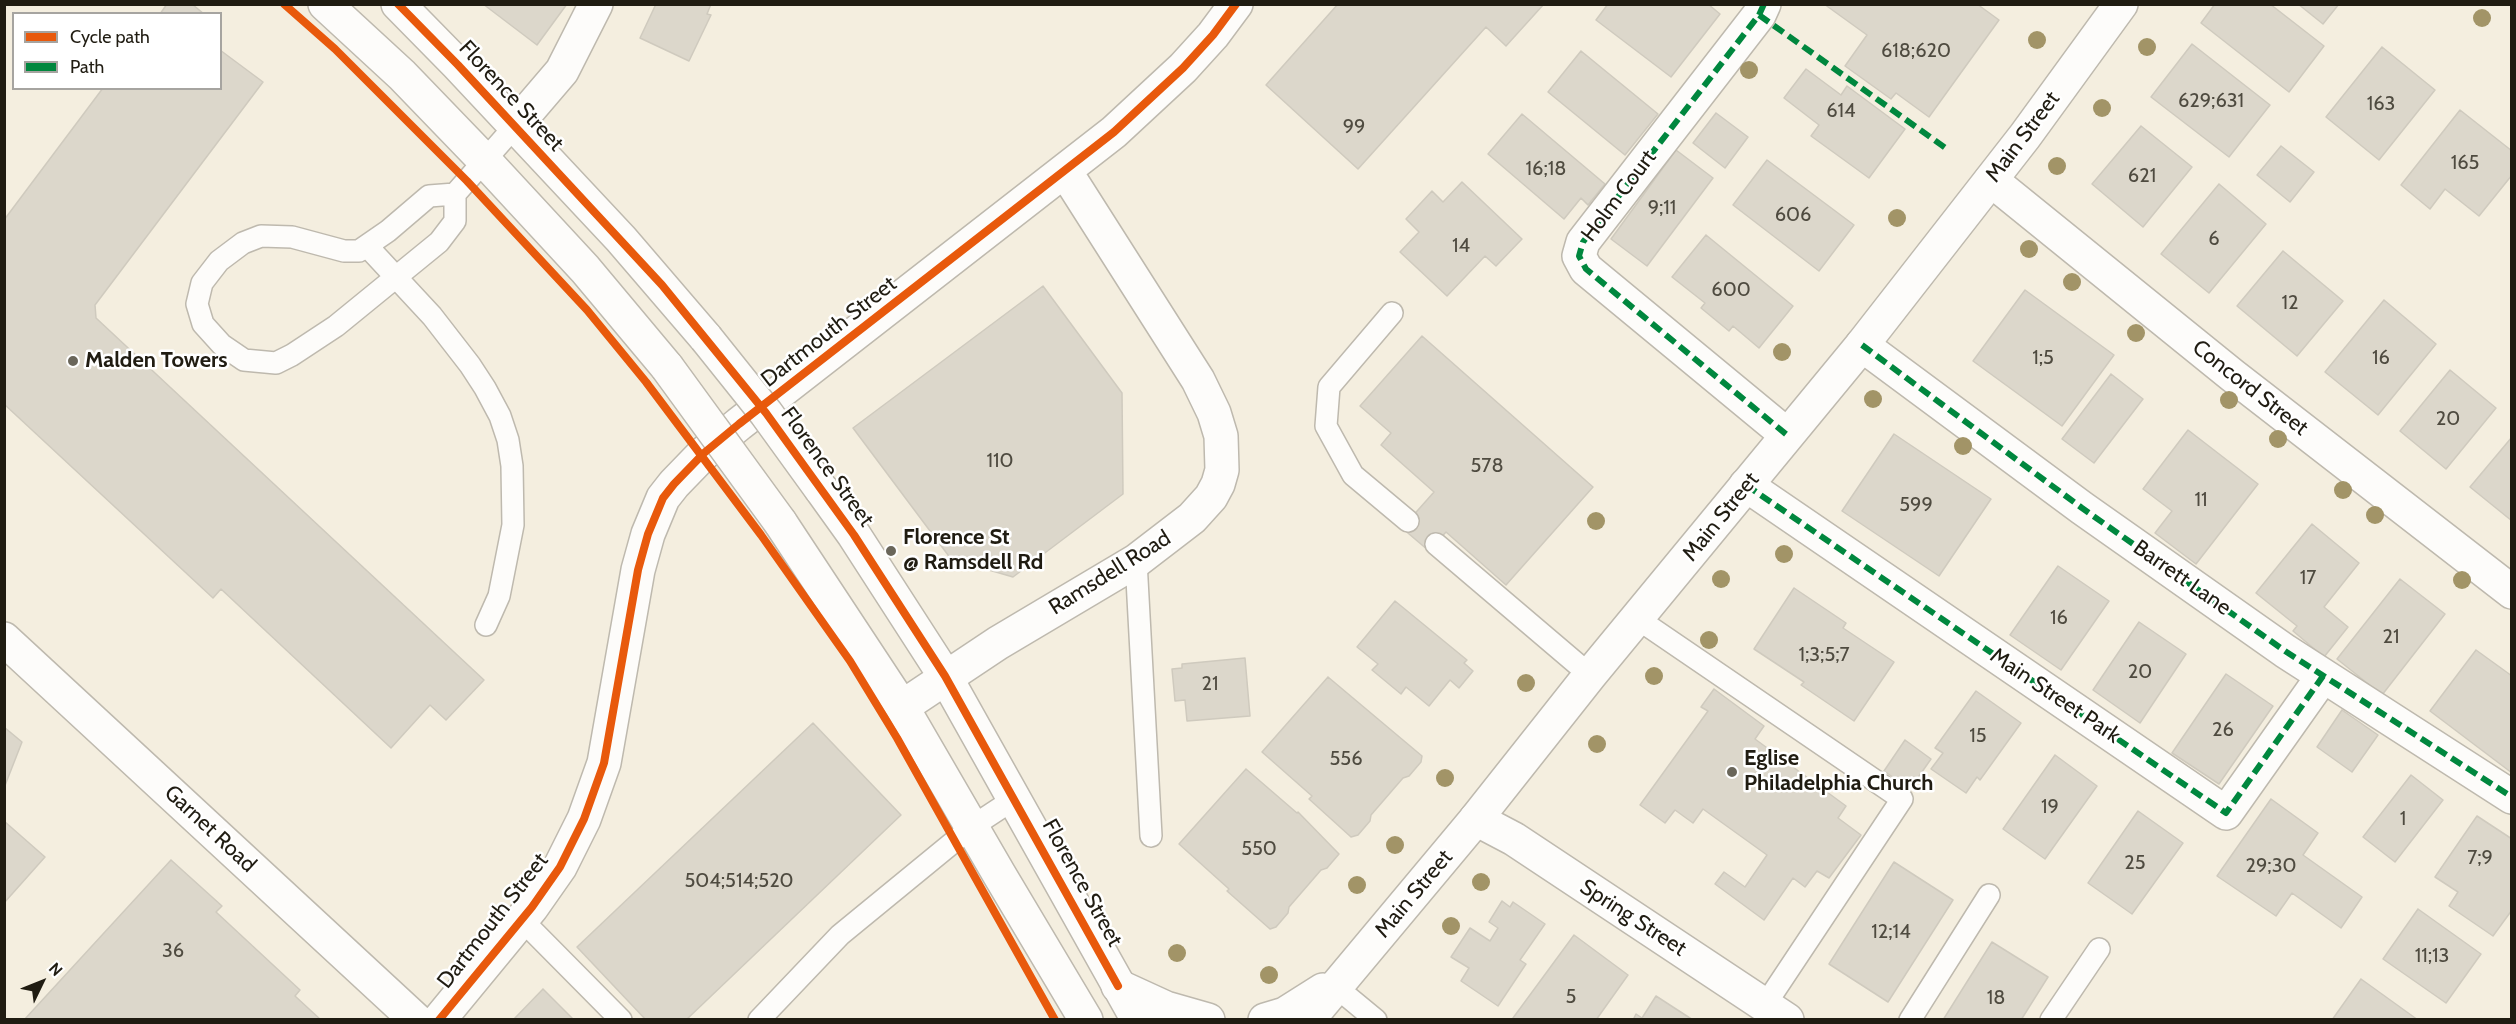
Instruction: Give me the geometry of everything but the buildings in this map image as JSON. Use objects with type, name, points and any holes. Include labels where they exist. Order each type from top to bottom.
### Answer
[{"type":"street","points":[[325,4],[402,75],[485,161],[585,269],[667,367],[780,522],[903,707],[1086,1020]]},
{"type":"street","name":"Florence Street","points":[[398,4],[655,277],[766,413],[860,544],[945,676],[1138,1020]]},
{"type":"street","points":[[515,126],[562,71],[596,4]]},
{"type":"street","name":"Dartmouth Street","points":[[440,1020],[522,920],[560,867],[584,819],[604,763],[638,570],[648,534],[663,498],[686,470],[730,431],[1114,132],[1183,68],[1213,35],[1236,4]]},
{"type":"street","name":"Holm Court","points":[[1764,4],[1759,15],[1583,242],[1579,256],[1586,269],[1787,435]]},
{"type":"street","name":"Main Street","points":[[1308,1020],[1476,819],[1590,675],[1862,345],[1991,180],[2121,4]]},
{"type":"street","name":"Ramsdell Road","points":[[903,707],[945,676],[1136,561],[1175,533],[1211,496],[1222,470],[1221,436],[1210,405],[1177,343],[1065,171]]},
{"type":"street","name":"Concord Street","points":[[1991,180],[2232,375],[2511,592]]},
{"type":"street","name":"Barrett Lane","points":[[1862,345],[2082,508],[2324,676],[2511,797]]},
{"type":"street","name":"Main Street Park","points":[[1746,485],[2226,813],[2324,676]]},
{"type":"street","name":"Garnet Road","points":[[4,639],[416,1020]]},
{"type":"street","name":"Spring Street","points":[[1476,819],[1514,839],[1777,1012]]},
{"type":"street","points":[[1265,1020],[1285,1014],[1303,1004],[1357,963]]},
{"type":"street","points":[[1118,986],[1166,1008],[1208,1020]]},
{"type":"lane","points":[[455,194],[429,196],[358,251],[344,251],[292,237],[261,236],[243,243],[219,261],[205,278],[197,304],[199,314],[211,334],[231,353],[244,360],[276,363],[311,345],[439,242],[455,221],[455,194],[515,126]]},
{"type":"lane","points":[[367,246],[432,316],[475,373],[500,416],[508,440],[512,466],[513,525],[499,596],[486,626]]},
{"type":"lane","points":[[1392,313],[1329,387],[1326,426],[1353,475],[1408,521]]},
{"type":"lane","points":[[1436,544],[1590,675]]},
{"type":"lane","points":[[1136,561],[1151,836]]},
{"type":"lane","points":[[1638,619],[1902,799],[1777,1012]]},
{"type":"lane","points":[[759,1020],[840,935],[973,826],[1014,799]]},
{"type":"lane","points":[[1910,1020],[1989,895]]},
{"type":"lane","points":[[522,920],[621,1020]]},
{"type":"lane","points":[[2051,1020],[2099,950]]},
{"type":"lane","points":[[1336,987],[1376,1020]]},
{"type":"marked path","points":[[1764,4],[1759,15],[1583,242],[1579,256],[1586,269],[1787,435]]},
{"type":"marked path","points":[[1759,15],[1947,149]]},
{"type":"marked path","points":[[1862,345],[2082,508],[2285,651],[2512,797]]},
{"type":"marked path","points":[[1746,485],[2226,813],[2323,676]]},
{"type":"cycle path","points":[[284,4],[335,49],[467,181],[587,310],[646,382],[761,535],[850,661],[897,738],[1055,1020]]},
{"type":"cycle path","points":[[398,4],[458,65],[662,285],[766,413],[854,535],[945,676],[1118,986]]},
{"type":"cycle path","points":[[439,1020],[532,907],[560,867],[584,819],[604,763],[638,570],[648,534],[663,498],[704,453],[739,424],[1114,132],[1183,68],[1213,35],[1236,4]]},
{"type":"place","name":"Malden Towers","points":[[73,361]]},
{"type":"place","name":"Florence St @ Ramsdell Rd","points":[[891,551]]},
{"type":"place","name":"Eglise Philadelphia Church","points":[[1732,772]]}]
